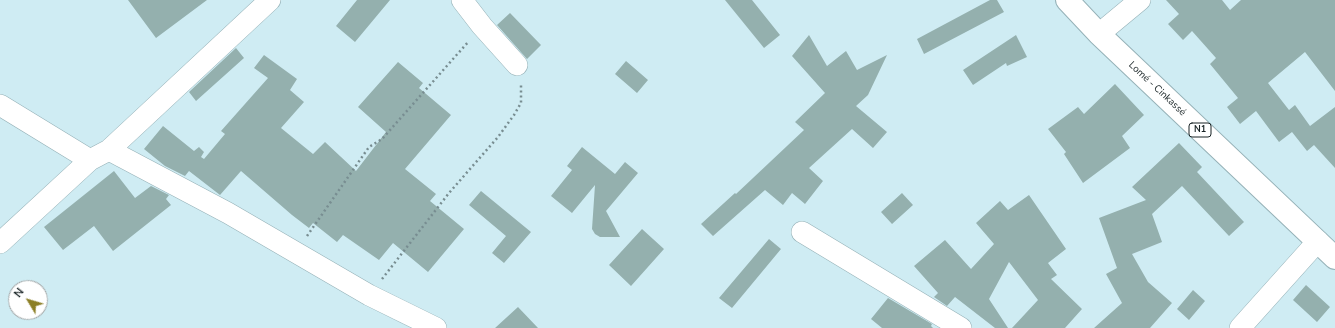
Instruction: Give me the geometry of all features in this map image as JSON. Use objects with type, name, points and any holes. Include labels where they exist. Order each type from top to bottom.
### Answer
[{"type":"highway","name":"Lomé - Cinkassé","points":[[1068,0],[1099,34],[1335,258]]},
{"type":"street","points":[[0,243],[90,160],[109,150],[270,0]]},
{"type":"street","points":[[462,0],[482,26],[517,65]]},
{"type":"street","points":[[1099,34],[1140,0]]},
{"type":"street","points":[[0,105],[90,160]]},
{"type":"street","points":[[109,150],[228,212],[369,295],[436,328]]},
{"type":"street","points":[[802,232],[961,328]]},
{"type":"street","points":[[1240,328],[1318,241]]},
{"type":"path","points":[[296,252],[369,147],[382,139],[482,26]]},
{"type":"path","points":[[369,295],[514,115],[521,103],[522,85],[517,65]]},
{"type":"building","points":[[128,0],[207,0],[156,38]]},
{"type":"building","points":[[357,0],[390,0],[355,42],[336,26]]},
{"type":"building","points":[[725,0],[752,0],[780,35],[764,48]]},
{"type":"building","points":[[990,0],[997,0],[1004,12],[924,54],[917,39]]},
{"type":"building","points":[[1166,0],[1222,0],[1230,10],[1241,0],[1335,0],[1335,91],[1305,52],[1268,83],[1289,110],[1295,105],[1310,126],[1335,107],[1335,168],[1314,145],[1307,151],[1292,132],[1279,142],[1256,111],[1240,124],[1227,107],[1238,98],[1210,64],[1216,58],[1192,31],[1183,40],[1168,24],[1179,14]]},
{"type":"building","points":[[510,13],[541,45],[527,59],[497,25]]},
{"type":"building","points":[[809,35],[827,66],[846,51],[857,70],[887,55],[868,95],[856,106],[887,132],[873,148],[852,129],[809,168],[823,181],[805,204],[792,193],[783,205],[765,190],[713,236],[701,224],[735,193],[736,194],[804,130],[795,122],[825,93],[792,56]]},
{"type":"building","points":[[1016,35],[1027,57],[1007,66],[1006,63],[973,85],[963,70]]},
{"type":"building","points":[[236,48],[244,58],[196,101],[189,92]]},
{"type":"building","points":[[264,55],[297,79],[290,90],[304,102],[281,128],[313,154],[325,142],[356,171],[386,132],[358,107],[398,62],[423,83],[419,88],[451,115],[405,169],[436,194],[430,201],[464,229],[428,272],[393,243],[379,260],[343,235],[337,242],[313,223],[309,228],[241,171],[220,195],[189,171],[185,176],[165,166],[144,149],[163,126],[194,151],[199,147],[204,152],[201,157],[204,159],[225,134],[221,131],[268,78],[254,68]]},
{"type":"building","points":[[626,61],[648,80],[637,93],[615,74]]},
{"type":"building","points":[[1115,84],[1144,115],[1122,136],[1130,148],[1083,183],[1064,154],[1066,152],[1048,129],[1078,107],[1084,114]]},
{"type":"building","points":[[1179,143],[1202,167],[1197,172],[1244,222],[1229,236],[1182,186],[1152,214],[1162,242],[1132,254],[1148,282],[1172,303],[1150,328],[1094,328],[1122,303],[1106,274],[1117,268],[1099,218],[1146,200],[1132,187]]},
{"type":"building","points":[[582,147],[615,174],[625,162],[638,173],[606,211],[620,237],[600,237],[595,234],[592,229],[595,185],[572,213],[551,196],[572,170],[567,166]]},
{"type":"building","points":[[114,171],[135,198],[151,186],[169,195],[166,199],[171,205],[113,251],[94,226],[63,250],[44,227]]},
{"type":"building","points":[[481,191],[531,232],[504,263],[492,253],[506,236],[469,205]]},
{"type":"building","points":[[902,193],[913,205],[892,224],[881,212]]},
{"type":"building","points":[[1029,195],[1066,249],[1048,263],[1057,275],[1051,279],[1082,309],[1065,328],[1012,328],[1038,300],[1009,262],[989,299],[1008,328],[995,328],[955,297],[947,306],[934,297],[938,293],[914,266],[945,240],[971,269],[994,244],[976,223],[1000,201],[1008,210]]},
{"type":"building","points":[[642,229],[664,249],[631,286],[609,265]]},
{"type":"building","points":[[769,239],[781,249],[732,308],[719,298]]},
{"type":"building","points":[[1306,285],[1330,307],[1317,322],[1293,300]]},
{"type":"building","points":[[1193,290],[1205,301],[1189,320],[1177,309]]},
{"type":"building","points":[[888,298],[932,324],[931,326],[933,328],[882,328],[871,319]]},
{"type":"building","points":[[518,307],[538,328],[495,328]]}]
